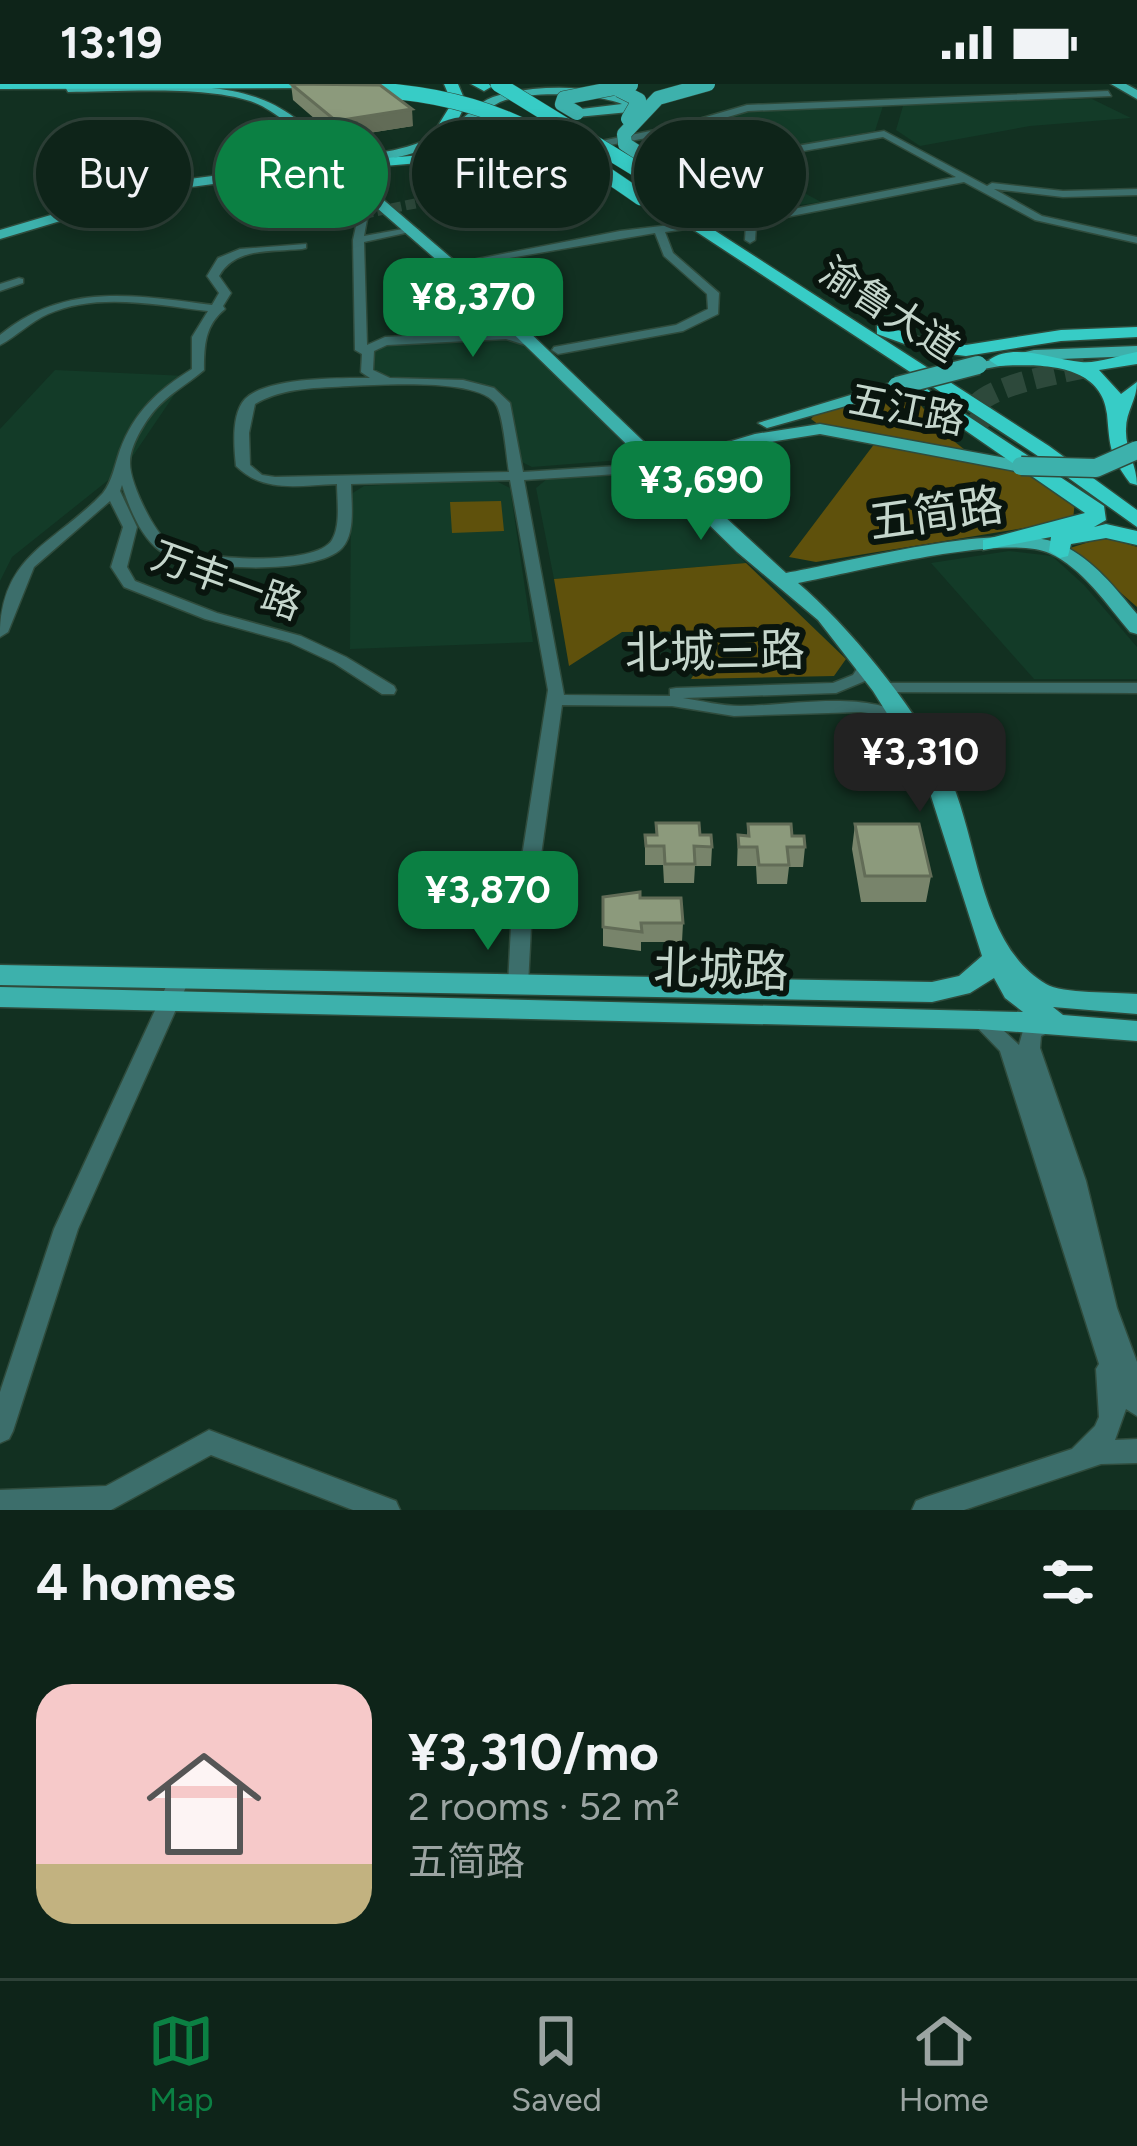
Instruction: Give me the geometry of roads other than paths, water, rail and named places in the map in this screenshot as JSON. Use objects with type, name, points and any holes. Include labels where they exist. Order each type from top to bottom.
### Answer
[{"type":"highway","points":[[393,84],[492,90],[577,113]]},
{"type":"highway","points":[[449,120],[459,104],[459,94],[451,84]]},
{"type":"highway","points":[[3,85],[314,86],[416,93],[520,120]]},
{"type":"highway","points":[[176,89],[314,86]]},
{"type":"highway","points":[[492,90],[513,120]]},
{"type":"highway","points":[[492,90],[634,173]]},
{"type":"highway","name":"渝鲁大道","points":[[699,228],[1042,450],[1137,520]]},
{"type":"highway","points":[[725,228],[757,248]]},
{"type":"highway","name":"渝鲁大道","points":[[732,228],[1137,500]]},
{"type":"highway","points":[[797,292],[899,381],[949,433],[1016,465]]},
{"type":"highway","points":[[883,330],[927,349],[962,354],[1039,339],[1137,334]]},
{"type":"highway","points":[[1099,351],[1137,334]]},
{"type":"highway","points":[[1039,339],[1099,351],[1137,352]]},
{"type":"highway","points":[[988,363],[1040,360],[1088,372],[1110,388],[1117,447],[1137,478]]},
{"type":"highway","points":[[899,381],[1096,511],[1095,520],[1076,528],[992,544]]},
{"type":"highway","points":[[1116,412],[1137,388]]},
{"type":"highway","points":[[986,428],[1070,479],[1137,536]]},
{"type":"highway","points":[[1060,551],[1060,540],[1096,532],[1137,536]]},
{"type":"main road","points":[[557,88],[602,92],[626,97],[628,106],[610,113],[577,113],[562,104],[564,98],[582,91],[650,84]]},
{"type":"main road","points":[[637,120],[658,98],[708,84]]},
{"type":"main road","points":[[3,85],[249,94],[285,120]]},
{"type":"main road","points":[[455,120],[492,90]]},
{"type":"main road","points":[[469,120],[492,90]]},
{"type":"main road","points":[[470,107],[492,90],[619,90],[640,104],[615,132],[614,141],[634,162]]},
{"type":"main road","points":[[634,123],[624,134],[634,156]]},
{"type":"main road","points":[[0,233],[138,187],[215,177]]},
{"type":"main road","points":[[0,233],[126,195],[215,179]]},
{"type":"main road","points":[[388,203],[558,350],[744,548],[834,626],[882,688],[943,790],[995,956],[1015,991],[1054,1023],[1137,1031]]},
{"type":"main road","points":[[388,206],[667,462]]},
{"type":"main road","points":[[1053,355],[1099,351]]},
{"type":"main road","name":"五江路","points":[[667,462],[899,381],[1053,355],[1137,352]]},
{"type":"main road","points":[[809,410],[805,421],[820,430]]},
{"type":"main road","name":"五江路","points":[[667,462],[766,436],[820,430],[1016,465],[1090,469],[1122,460],[1137,450]]},
{"type":"main road","name":"五简路","points":[[785,579],[992,544],[1036,542],[1060,551],[1137,628]]},
{"type":"main road","points":[[995,956],[1042,996],[1137,1004]]},
{"type":"main road","name":"北城路","points":[[0,997],[518,985],[932,992],[970,984],[987,971],[995,956]]},
{"type":"main road","name":"北城路","points":[[0,975],[175,990],[1054,1023]]},
{"type":"street","points":[[610,142],[764,105],[1127,90]]},
{"type":"street","points":[[884,134],[896,101]]},
{"type":"street","points":[[806,148],[884,134],[1050,223],[1137,240]]},
{"type":"street","points":[[806,210],[974,181],[1038,193],[1137,192]]},
{"type":"street","points":[[322,385],[358,376],[360,228]]},
{"type":"street","points":[[463,263],[665,228]]},
{"type":"street","points":[[752,228],[757,248]]},
{"type":"street","points":[[358,239],[413,230]]},
{"type":"street","points":[[558,350],[679,328],[714,311],[713,292],[668,254],[659,230]]},
{"type":"street","name":"万丰一路","points":[[302,246],[227,256],[213,276],[225,293],[198,338],[198,370],[153,398],[113,491],[130,527],[119,567],[129,584],[211,616],[295,639],[388,690]]},
{"type":"street","points":[[0,288],[19,281]]},
{"type":"street","points":[[0,340],[47,308],[84,299],[219,308]]},
{"type":"street","points":[[362,321],[367,333],[385,339],[507,334],[535,344]]},
{"type":"street","points":[[361,350],[385,339],[506,332],[516,326]]},
{"type":"street","points":[[385,339],[368,349],[367,373],[372,378],[408,383]]},
{"type":"street","points":[[518,985],[521,927],[556,695],[518,474],[503,403],[497,396],[463,384],[408,383],[280,388],[250,402],[241,458],[249,473],[258,478],[344,481],[518,474],[667,462]]},
{"type":"street","points":[[123,462],[127,487],[160,543],[182,556],[223,561],[310,559],[331,551],[340,541],[344,481]]},
{"type":"street","points":[[0,632],[27,565],[113,491]]},
{"type":"street","name":"北城三路","points":[[556,695],[818,691],[848,685],[866,667]]},
{"type":"street","points":[[882,688],[1137,688]]},
{"type":"street","name":"北城三路","points":[[556,695],[672,701],[734,711],[872,707],[902,720]]},
{"type":"street","points":[[0,1431],[66,1229],[175,990]]},
{"type":"street","points":[[979,1019],[1009,1047],[1107,1352],[1118,1381],[1137,1404]]},
{"type":"street","points":[[1054,1023],[1031,1032],[1029,1048],[1087,1226],[1108,1313],[1137,1385]]},
{"type":"street","points":[[1075,1460],[1102,1439],[1115,1419],[1107,1352]]},
{"type":"street","points":[[0,1503],[109,1498],[209,1442],[386,1510]]},
{"type":"street","points":[[926,1510],[1101,1452],[1137,1451]]},
{"type":"tunnel","points":[[388,209],[412,204]]},
{"type":"tunnel","points":[[987,428],[973,409],[981,400],[1028,381],[1093,366]]}]
